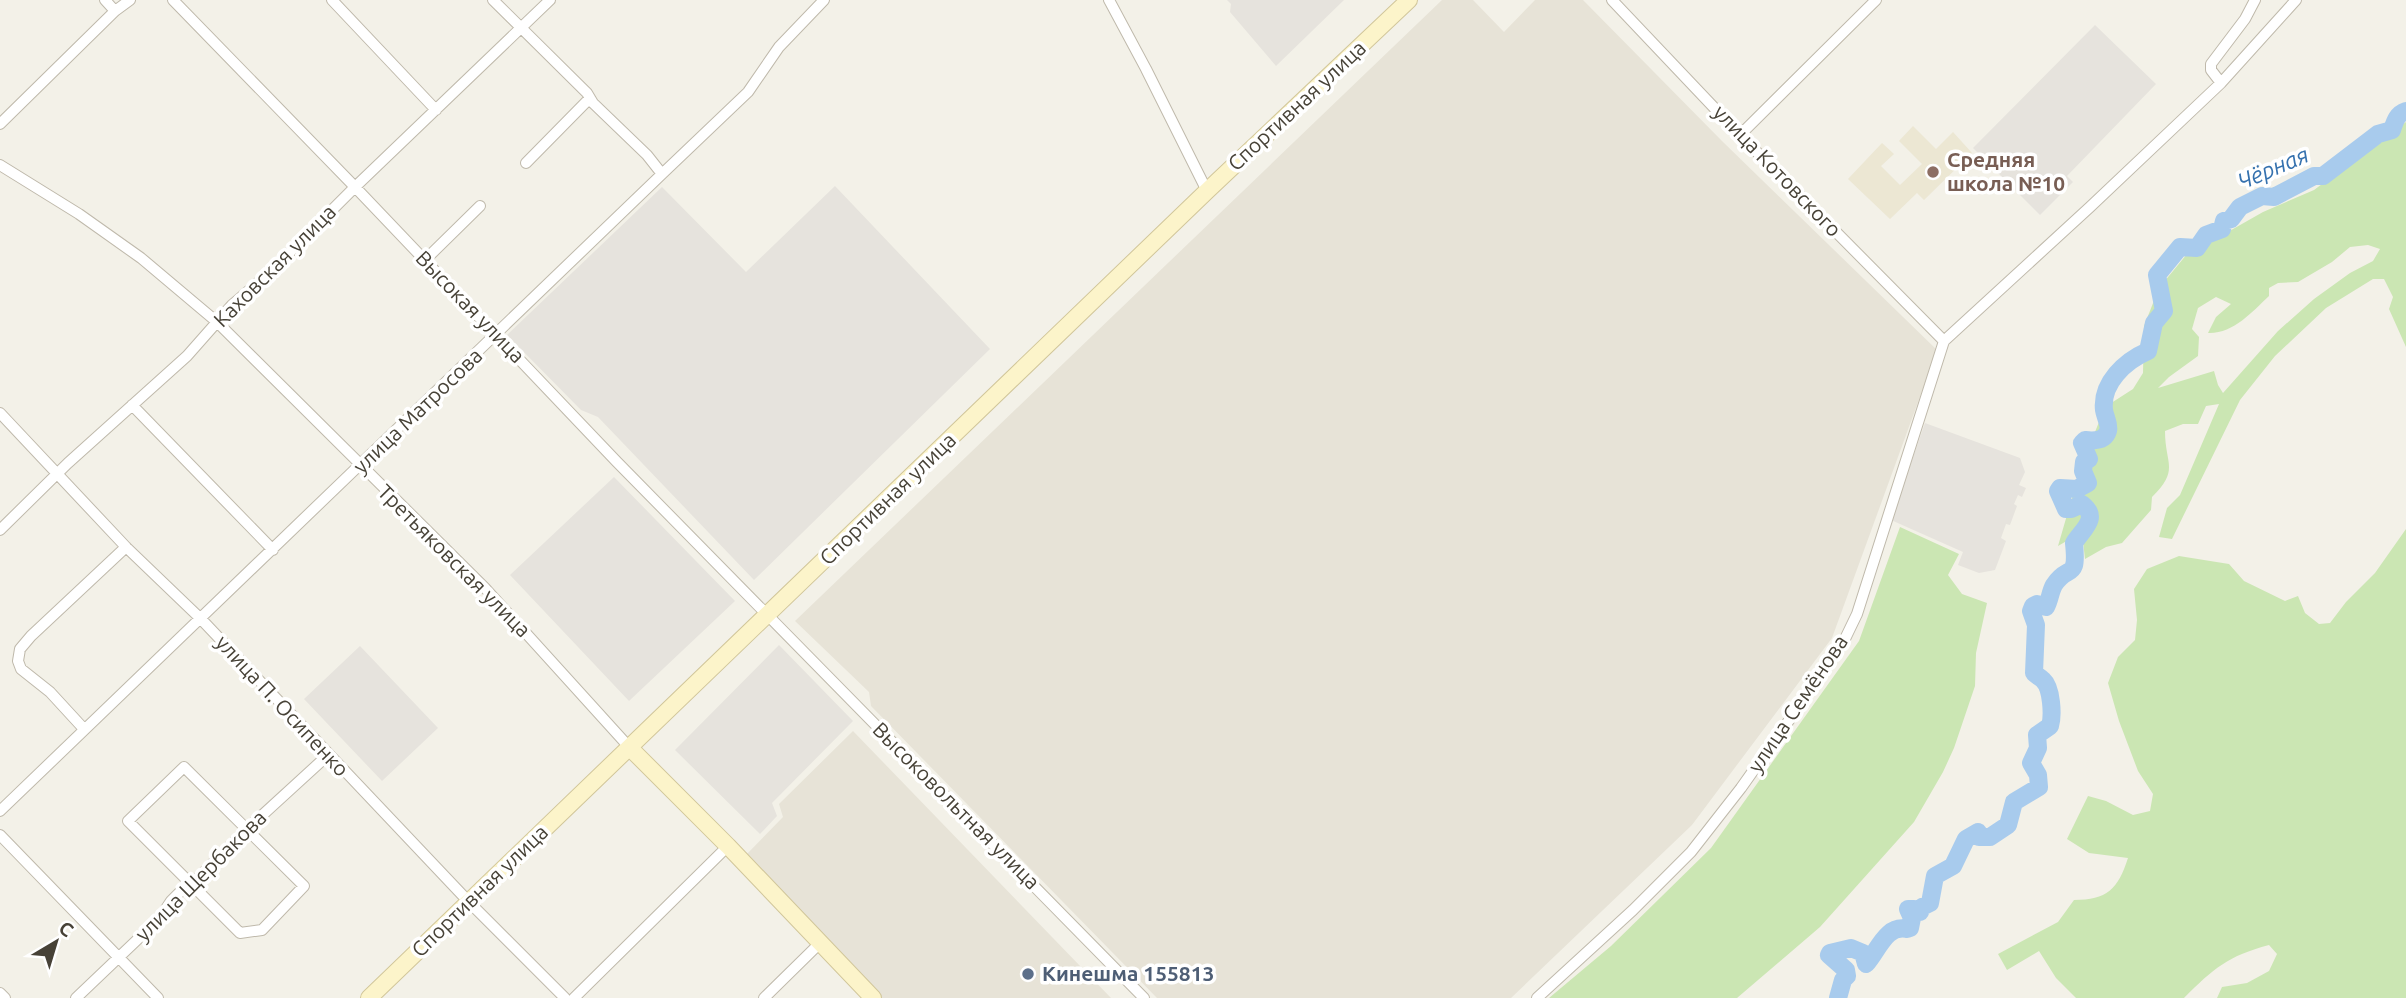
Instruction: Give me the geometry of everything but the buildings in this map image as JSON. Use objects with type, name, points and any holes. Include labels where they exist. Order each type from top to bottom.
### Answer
[{"type":"street","points":[[105,0],[115,11]]},
{"type":"street","points":[[0,124],[115,11],[130,0]]},
{"type":"street","name":"Высокая улица","points":[[173,0],[617,462],[768,615]]},
{"type":"street","points":[[332,0],[436,110]]},
{"type":"street","points":[[493,0],[648,155],[662,174]]},
{"type":"street","name":"Каховская улица","points":[[0,530],[187,356],[217,322],[550,0]]},
{"type":"street","name":"улица Матросова","points":[[0,811],[748,92],[779,47],[824,0]]},
{"type":"street","points":[[1109,0],[1207,191]]},
{"type":"street","name":"Спортивная улица","points":[[369,998],[1409,0]]},
{"type":"street","name":"улица Котовского","points":[[1612,0],[1740,135],[1944,341]]},
{"type":"street","points":[[1740,135],[1876,0]]},
{"type":"street","points":[[2221,83],[2211,70],[2211,64],[2245,19],[2255,0]]},
{"type":"street","points":[[1944,341],[2221,83],[2296,0]]},
{"type":"street","points":[[526,163],[590,98]]},
{"type":"street","name":"Третьяковская улица","points":[[0,165],[79,214],[141,258],[217,322],[485,588],[630,748],[873,998]]},
{"type":"street","points":[[425,260],[480,206]]},
{"type":"street","name":"улица Семёнова","points":[[1537,998],[1633,910],[1691,852],[1741,788],[1843,643],[1857,614],[1944,341]]},
{"type":"street","points":[[132,405],[273,550]]},
{"type":"street","name":"улица П. Осипенко","points":[[0,413],[126,547],[201,619],[468,901],[565,998]]},
{"type":"street","points":[[84,729],[50,692],[21,668],[18,655],[31,636],[126,547]]},
{"type":"street","name":"Высоковольтная улица","points":[[768,615],[1144,998]]},
{"type":"street","name":"улица Щербакова","points":[[76,998],[160,918],[171,901],[328,755]]},
{"type":"street","points":[[184,767],[246,830],[304,886],[262,930],[240,933],[128,821],[184,767]]},
{"type":"street","points":[[0,835],[158,998]]},
{"type":"street","points":[[574,998],[728,846]]},
{"type":"street","points":[[764,998],[820,943]]},
{"type":"street","points":[[0,993],[5,998]]},
{"type":"shaded area","points":[[1227,0],[1344,0],[1276,66],[1230,12],[1231,4]]},
{"type":"shaded area","points":[[1442,0],[1473,0],[1504,32],[1535,0],[1583,0],[1722,141],[1937,350],[1832,638],[1692,825],[1511,998],[1157,998],[871,706],[869,692],[795,621]]},
{"type":"shaded area","points":[[2095,25],[2156,84],[2067,176],[2073,182],[2040,215],[1973,148]]},
{"type":"shaded area","name":"Средняя школа №10","points":[[1913,126],[1936,149],[1953,132],[1972,153],[1924,200],[1917,193],[1890,219],[1848,179],[1882,143],[1894,154],[1881,166],[1900,185],[1922,164],[1899,141]]},
{"type":"shaded area","points":[[835,186],[990,349],[754,580],[598,417],[581,410],[507,335],[662,187],[746,272]]},
{"type":"shaded area","points":[[1925,423],[2020,458],[2025,472],[2019,485],[2026,488],[2022,497],[2018,495],[2014,504],[2017,506],[2010,525],[2006,524],[2001,538],[2006,541],[1995,570],[1979,573],[1958,565],[1963,552],[1891,520]]},
{"type":"shaded area","points":[[614,477],[735,601],[629,701],[510,575]]},
{"type":"shaded area","points":[[779,645],[853,721],[772,803],[777,816],[760,834],[675,750]]},
{"type":"shaded area","points":[[360,646],[438,728],[382,781],[304,699]]},
{"type":"shaded area","points":[[853,731],[1111,998],[882,998],[746,855],[783,817],[779,804]]},
{"type":"green space","points":[[2406,122],[2406,347],[2389,309],[2393,297],[2384,279],[2373,279],[2326,308],[2275,356],[2240,400],[2172,539],[2159,537],[2167,508],[2180,495],[2219,404],[2206,406],[2198,424],[2183,424],[2165,431],[2169,466],[2166,480],[2152,497],[2151,510],[2122,543],[2106,547],[2085,559],[2082,532],[2058,546],[2081,467],[2105,407],[2133,389],[2143,373],[2144,326],[2159,288],[2192,248],[2314,190]],"holes":[[[2368,245],[2380,249],[2373,261],[2350,273],[2314,299],[2278,331],[2223,393],[2214,371],[2158,388],[2198,356],[2199,337],[2192,329],[2198,308],[2216,297],[2231,304],[2216,317],[2208,333],[2226,330],[2249,315],[2269,296],[2269,288],[2278,283],[2298,282],[2332,262],[2350,247]]]},
{"type":"green space","points":[[1900,527],[1959,554],[1948,575],[1962,594],[1987,603],[1976,653],[1975,686],[1954,748],[1914,822],[1820,927],[1737,998],[1549,998],[1611,946],[1711,848],[1859,641]]},
{"type":"green space","points":[[2406,529],[2406,998],[2217,998],[2222,987],[2247,983],[2269,971],[2277,954],[2269,945],[2222,964],[2184,998],[2076,998],[2056,978],[2039,951],[2007,970],[1998,954],[2058,922],[2074,900],[2095,898],[2110,891],[2120,878],[2128,858],[2089,853],[2067,839],[2088,796],[2106,801],[2133,815],[2150,811],[2153,794],[2138,771],[2108,683],[2118,657],[2135,640],[2137,620],[2134,589],[2147,569],[2179,556],[2229,564],[2244,581],[2285,601],[2298,596],[2305,613],[2319,624],[2330,623],[2346,602],[2375,573]]},
{"type":"waterway","name":"Чёрная","points":[[1838,998],[1843,980],[1847,976],[1846,970],[1830,953],[1851,948],[1863,953],[1866,964],[1888,934],[1910,928],[1912,918],[1908,909],[1920,912],[1922,907],[1930,903],[1935,876],[1953,866],[1966,839],[1978,832],[1979,837],[1990,837],[2008,825],[2014,802],[2039,787],[2038,775],[2031,763],[2038,748],[2037,735],[2050,726],[2051,709],[2046,684],[2034,673],[2036,625],[2031,611],[2037,604],[2046,607],[2054,585],[2073,568],[2074,543],[2090,519],[2090,514],[2082,504],[2066,509],[2058,491],[2060,488],[2077,489],[2088,483],[2083,471],[2084,462],[2089,459],[2082,443],[2085,440],[2104,437],[2108,431],[2104,410],[2106,391],[2123,367],[2148,351],[2154,323],[2164,311],[2157,275],[2180,247],[2197,248],[2206,235],[2222,229],[2224,221],[2231,219],[2240,207],[2262,196],[2274,197],[2314,176],[2323,176],[2378,134],[2392,130],[2398,116],[2406,111]]},
{"type":"place","name":"Средняя школа №10","points":[[1933,172]]},
{"type":"place","name":"Кинешма 155813","points":[[1028,974]]}]
